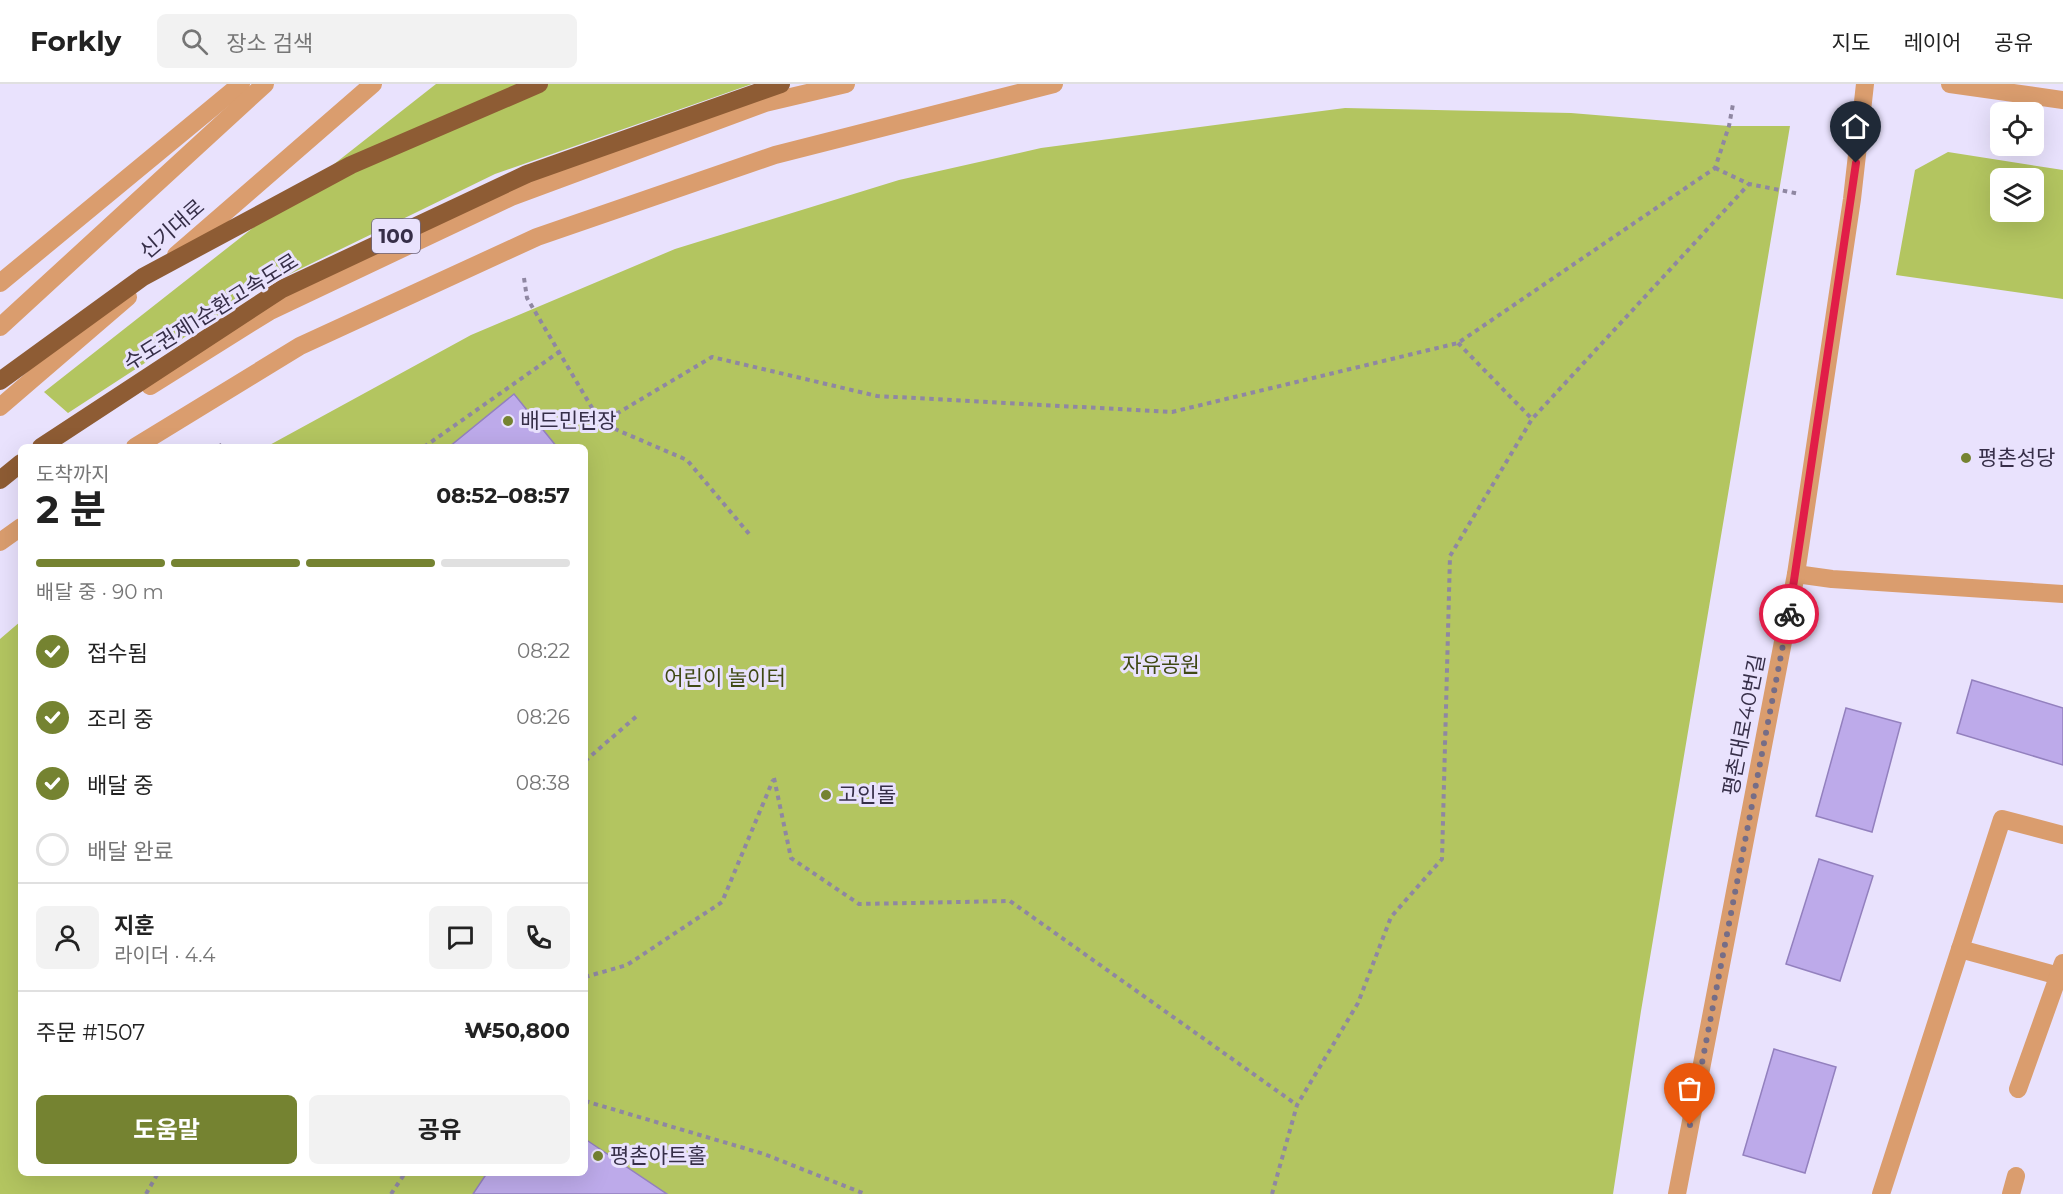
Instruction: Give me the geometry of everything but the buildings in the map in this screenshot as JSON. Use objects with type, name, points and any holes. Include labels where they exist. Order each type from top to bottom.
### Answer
[{"type":"highway","points":[[0,381],[143,277],[351,165],[539,84]]},
{"type":"highway","name":"수도권제1순환고속도로","points":[[46,444],[282,289],[527,174],[781,84]]},
{"type":"street","points":[[0,283],[241,84]]},
{"type":"street","name":"신기대로","points":[[0,327],[265,84]]},
{"type":"street","name":"신기대로","points":[[0,407],[373,84]]},
{"type":"street","points":[[56,444],[270,311],[511,197],[765,104],[846,84]]},
{"type":"street","points":[[140,444],[300,346],[537,237],[775,155],[1054,84]]},
{"type":"street","name":"평촌대로40번길","points":[[1677,1194],[1796,574],[1850,211],[1865,84]]},
{"type":"street","points":[[1950,84],[2063,100]]},
{"type":"street","points":[[0,542],[18,529]]},
{"type":"street","points":[[1796,574],[1832,579],[2063,594]]},
{"type":"street","points":[[1881,1194],[2002,819],[2063,835]]},
{"type":"street","points":[[1960,949],[2062,972],[2018,1089]]},
{"type":"street","points":[[2011,1194],[2016,1176]]},
{"type":"path","points":[[601,423],[712,357],[877,396],[1172,412],[1458,343],[1715,168],[1729,126],[1733,104]]},
{"type":"path","points":[[1715,168],[1749,184],[1800,194]]},
{"type":"path","points":[[1272,1194],[1297,1105],[1358,1003],[1391,917],[1442,859],[1449,556],[1532,419],[1749,184]]},
{"type":"path","points":[[524,278],[527,298],[601,423],[687,460],[750,535]]},
{"type":"path","points":[[1458,343],[1532,419]]},
{"type":"path","points":[[428,444],[560,352]]},
{"type":"path","points":[[588,758],[638,715]]},
{"type":"path","points":[[588,976],[627,965],[723,902],[774,778],[790,858],[859,904],[1010,901],[1297,1105]]},
{"type":"path","points":[[588,1102],[764,1154],[865,1194]]},
{"type":"path","points":[[146,1194],[156,1176]]},
{"type":"path","points":[[391,1194],[403,1176]]},
{"type":"green space","points":[[436,84],[752,84],[495,174],[257,290],[68,413],[44,392]]},
{"type":"green space","name":"자유공원","points":[[1345,108],[1571,113],[1729,126],[1790,126],[1641,1011],[1613,1194],[0,1194],[0,639],[18,624],[18,1176],[588,1176],[588,444],[271,444],[471,335],[675,249],[899,180],[1041,148]]},
{"type":"green space","points":[[1948,152],[2063,170],[2063,299],[1896,275],[1915,170]]},
{"type":"way so far","points":[[1690,1125],[1789,614]]},
{"type":"place","name":"배드민턴장","points":[[508,421]]},
{"type":"place","name":"평촌성당","points":[[1966,458]]},
{"type":"place","name":"고인돌","points":[[826,795]]},
{"type":"place","name":"평촌아트홀","points":[[598,1156]]},
{"type":"route","points":[[1789,614],[1856,163]]},
{"type":"park label","name":"어린이 놀이터","points":[[725,678]]}]
